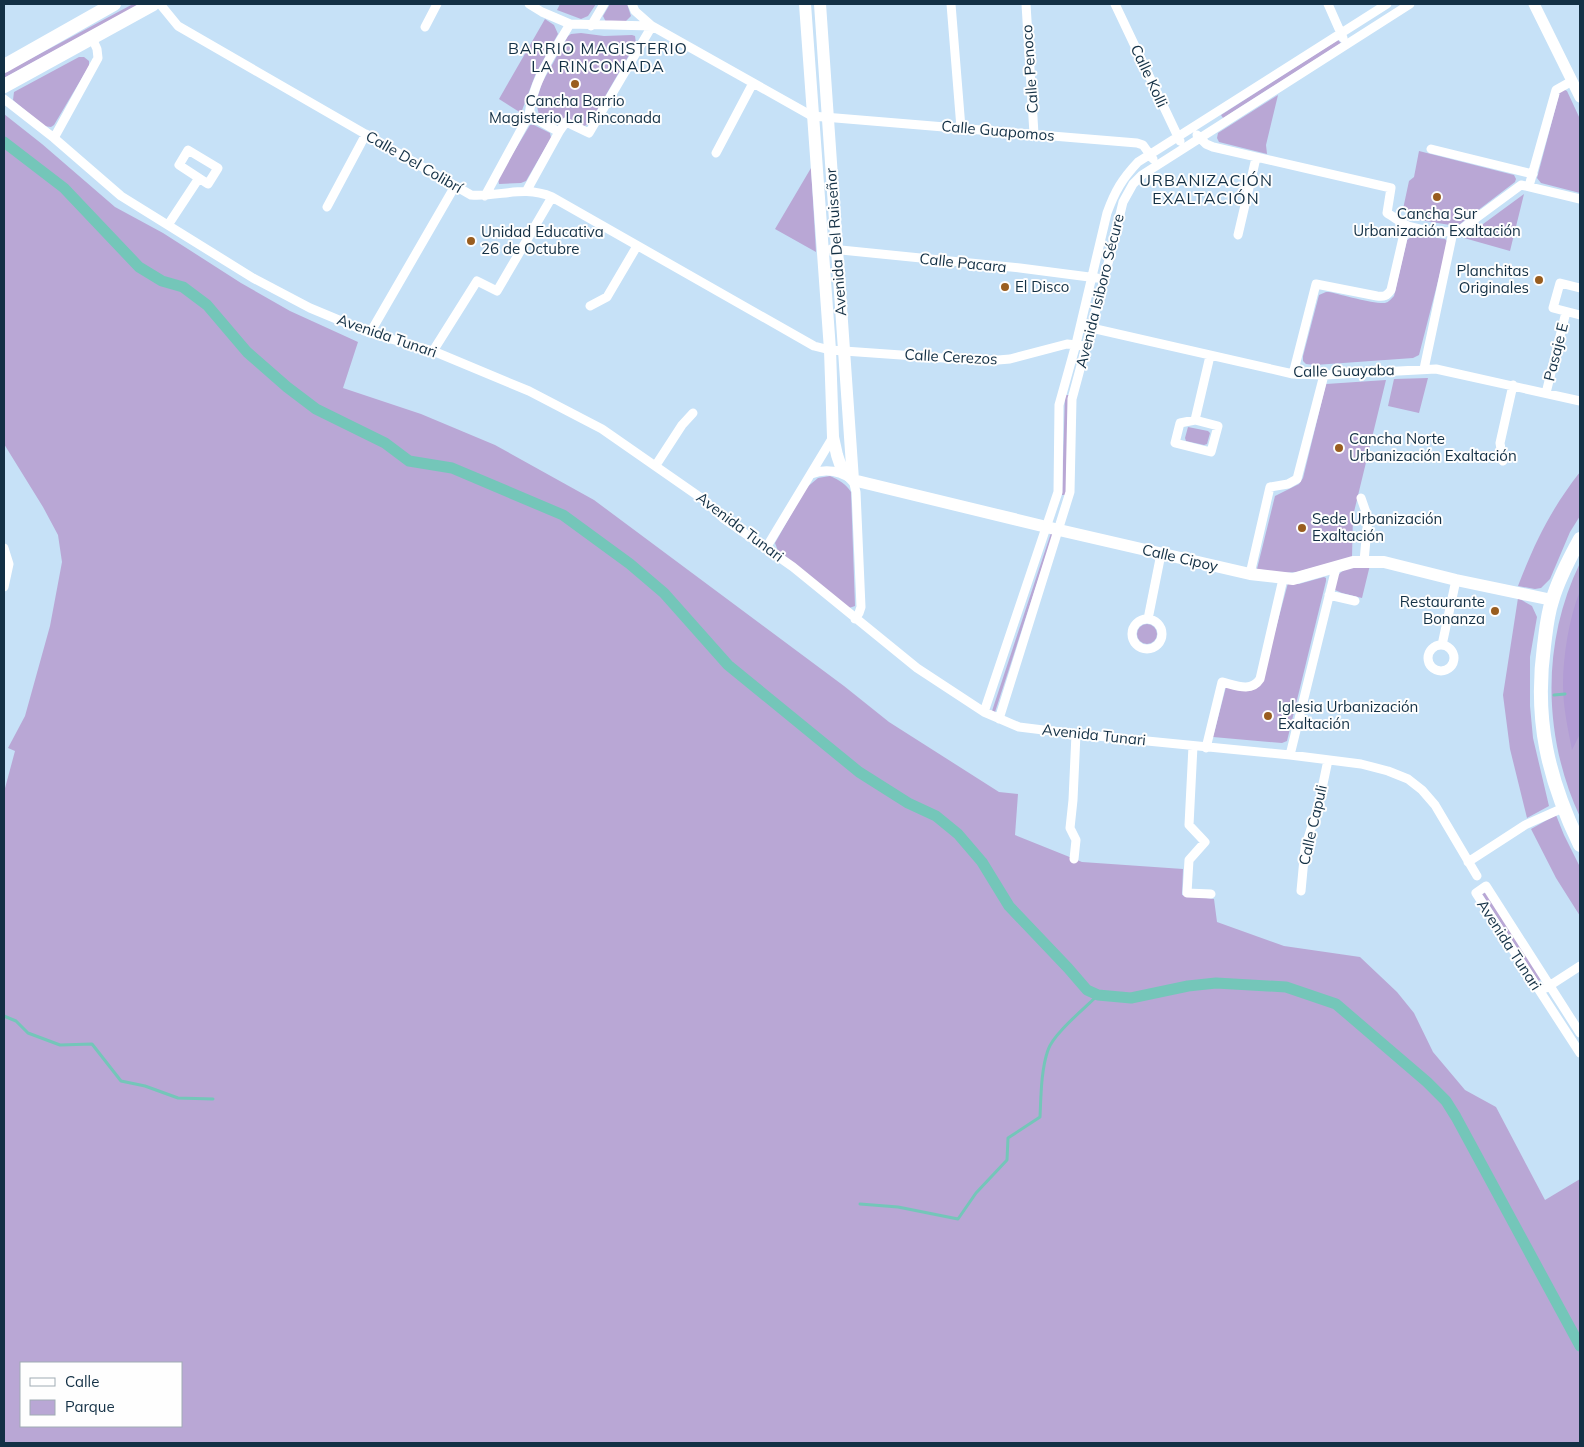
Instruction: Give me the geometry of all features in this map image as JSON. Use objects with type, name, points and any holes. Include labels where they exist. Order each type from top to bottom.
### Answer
[{"type":"main road","points":[[4,66],[114,4]]},
{"type":"main road","points":[[4,86],[153,4]]},
{"type":"main road","name":"Avenida Del Ruiseñor","points":[[805,4],[830,350],[833,437],[841,467],[853,480]]},
{"type":"main road","name":"Avenida Del Ruiseñor","points":[[820,4],[853,480]]},
{"type":"main road","name":"Calle Cipoy","points":[[853,480],[1250,574],[1283,579],[1299,578],[1364,561],[1384,562],[1456,580],[1552,600]]},
{"type":"main road","points":[[1580,539],[1569,559],[1552,600],[1542,659],[1541,692],[1542,723],[1546,752],[1563,808],[1580,845]]},
{"type":"street","name":"Calle Del Colibrí","points":[[160,4],[178,26],[471,195],[484,196],[527,190],[544,193],[814,346],[830,350],[844,350]]},
{"type":"street","points":[[425,27],[437,4]]},
{"type":"street","points":[[529,4],[570,24],[652,26]]},
{"type":"street","points":[[592,26],[604,4]]},
{"type":"street","points":[[632,4],[636,11],[652,26],[812,116]]},
{"type":"street","points":[[951,4],[961,128]]},
{"type":"street","name":"Calle Penoco","points":[[1026,4],[1034,134]]},
{"type":"street","name":"Calle Kolli","points":[[1115,4],[1183,148]]},
{"type":"street","points":[[1328,4],[1340,34],[1348,45]]},
{"type":"street","name":"Avenida Isiboro Sécure","points":[[999,720],[1053,528],[1058,492],[1059,405],[1076,344],[1107,213],[1114,193],[1124,177],[1138,162],[1387,4]]},
{"type":"street","name":"Avenida Isiboro Sécure","points":[[984,712],[1053,528],[1070,492],[1072,399],[1092,328],[1122,202],[1133,184],[1142,175],[1410,4]]},
{"type":"street","points":[[1534,4],[1580,97]]},
{"type":"street","points":[[484,196],[529,115],[539,76],[570,24]]},
{"type":"street","points":[[527,190],[566,122],[589,133],[652,26]]},
{"type":"street","points":[[54,138],[98,58],[97,49],[92,38]]},
{"type":"street","points":[[1530,186],[1556,90],[1572,80]]},
{"type":"street","points":[[716,153],[753,82]]},
{"type":"street","name":"Avenida Tunari","points":[[4,99],[54,138],[122,196],[253,278],[310,308],[370,333],[433,351],[529,391],[602,429],[656,465],[704,500],[739,530],[793,567],[917,668],[999,720],[1020,727],[1206,748],[1290,755],[1361,764],[1388,771],[1408,779],[1436,805],[1478,876]]},
{"type":"street","points":[[529,115],[559,132]]},
{"type":"street","name":"Calle Guapomos","points":[[812,116],[1137,143],[1143,145],[1158,165]]},
{"type":"street","points":[[1192,128],[1199,138],[1213,147],[1391,188],[1388,213],[1406,225],[1453,232],[1460,230],[1468,226],[1521,185],[1580,199]]},
{"type":"street","points":[[327,207],[366,134]]},
{"type":"street","points":[[1430,149],[1533,174]]},
{"type":"street","points":[[1238,235],[1256,158]]},
{"type":"street","points":[[168,225],[199,178]]},
{"type":"street","points":[[370,333],[455,186]]},
{"type":"street","points":[[433,351],[477,281],[497,291],[552,197]]},
{"type":"street","points":[[1293,374],[1316,284],[1383,297],[1388,294],[1391,290],[1406,225]]},
{"type":"street","points":[[1424,369],[1453,232]]},
{"type":"street","points":[[590,306],[607,298],[637,246]]},
{"type":"street","name":"Calle Pacara","points":[[822,248],[1020,268],[1104,280]]},
{"type":"street","name":"Pasaje E","points":[[1580,288],[1560,283],[1553,308],[1580,315]]},
{"type":"street","name":"Pasaje E","points":[[1546,392],[1566,312]]},
{"type":"street","name":"Calle Guayaba","points":[[1080,326],[1293,374],[1324,375],[1436,369],[1580,400]]},
{"type":"street","name":"Calle Cerezos","points":[[844,350],[986,360],[1010,359],[1067,344],[1087,346]]},
{"type":"street","points":[[1195,420],[1210,356]]},
{"type":"street","points":[[1250,574],[1270,487],[1288,484],[1297,479],[1324,375]]},
{"type":"street","points":[[1503,461],[1500,443],[1513,385]]},
{"type":"street","points":[[656,465],[682,425],[693,414]]},
{"type":"street","points":[[1195,420],[1218,426],[1211,452],[1175,443],[1180,423],[1195,420]]},
{"type":"street","points":[[766,548],[833,437]]},
{"type":"street","name":"Calle Cipoy","points":[[811,474],[830,470],[844,474],[853,480]]},
{"type":"street","name":"Avenida Del Ruiseñor","points":[[853,480],[856,492],[860,607],[855,619]]},
{"type":"street","points":[[1361,498],[1368,518],[1364,561]]},
{"type":"street","points":[[4,548],[9,564],[4,587]]},
{"type":"street","points":[[1148,619],[1161,554]]},
{"type":"street","points":[[1290,755],[1336,568]]},
{"type":"street","points":[[1206,748],[1222,682],[1247,687],[1253,686],[1260,679],[1283,579]]},
{"type":"street","points":[[1442,645],[1456,580]]},
{"type":"street","points":[[1329,595],[1355,601]]},
{"type":"street","points":[[1074,859],[1076,840],[1070,828],[1076,734]]},
{"type":"street","points":[[1193,746],[1189,825],[1206,842],[1190,860],[1187,893],[1211,894]]},
{"type":"street","name":"Calle Capuli","points":[[1300,891],[1306,848],[1328,760]]},
{"type":"street","points":[[1468,862],[1525,825],[1563,808]]},
{"type":"street","name":"Avenida Tunari","points":[[1580,1033],[1486,886],[1476,893],[1580,1053]]},
{"type":"street","points":[[1540,992],[1580,966]]},
{"type":"green space","points":[[133,4],[140,4],[4,78],[4,73]]},
{"type":"green space","points":[[560,4],[596,4],[588,16],[581,19],[557,10]]},
{"type":"green space","points":[[610,4],[627,4],[631,16],[625,22],[606,22],[603,16]]},
{"type":"green space","points":[[545,19],[554,25],[558,34],[536,73],[521,113],[499,99]]},
{"type":"green space","points":[[581,33],[604,36],[632,35],[635,36],[636,43],[589,124],[584,126],[564,118],[562,123],[558,124],[539,115],[536,102],[542,83],[568,36]]},
{"type":"green space","points":[[1338,40],[1341,43],[1223,118],[1221,115]]},
{"type":"green space","points":[[79,57],[84,57],[89,61],[89,66],[51,127],[43,126],[13,100],[14,92]]},
{"type":"green space","points":[[1563,89],[1567,91],[1580,119],[1580,193],[1541,183],[1537,178],[1560,91]]},
{"type":"green space","points":[[1278,95],[1266,145],[1267,154],[1219,142],[1217,138],[1218,133]]},
{"type":"green space","points":[[4,114],[115,207],[163,233],[241,283],[290,311],[358,342],[343,388],[421,414],[495,445],[594,500],[844,686],[889,722],[999,792],[1018,794],[1015,835],[1082,862],[1183,869],[1182,895],[1214,899],[1217,922],[1284,946],[1360,957],[1397,992],[1414,1013],[1433,1052],[1465,1090],[1496,1107],[1545,1200],[1580,1179],[1580,1443],[4,1443],[4,792],[15,751],[8,748],[25,716],[50,626],[62,562],[58,535],[4,444]]},
{"type":"green space","points":[[530,125],[550,133],[551,138],[526,181],[499,184],[498,178]]},
{"type":"green space","points":[[1419,151],[1514,175],[1516,179],[1515,182],[1460,224],[1450,225],[1413,219],[1403,209],[1409,181],[1414,177]]},
{"type":"green space","points":[[811,168],[816,252],[775,229]]},
{"type":"green space","points":[[1524,194],[1510,251],[1464,238]]},
{"type":"green space","points":[[1414,235],[1445,239],[1448,242],[1419,355],[1413,358],[1315,365],[1306,364],[1303,361],[1303,356],[1319,295],[1329,292],[1373,302],[1388,302],[1394,296],[1407,240]]},
{"type":"green space","points":[[1428,378],[1419,413],[1388,406],[1394,379]]},
{"type":"green space","points":[[1386,380],[1353,516],[1352,557],[1297,572],[1282,573],[1257,569],[1275,496],[1299,484],[1303,478],[1326,384]]},
{"type":"green space","points":[[1065,395],[1069,395],[1066,495],[1062,495]]},
{"type":"green space","points":[[1188,427],[1208,431],[1210,433],[1207,444],[1186,441]]},
{"type":"green space","points":[[1580,472],[1580,516],[1570,532],[1550,579],[1541,588],[1535,589],[1518,586],[1544,526],[1560,499]]},
{"type":"green space","points":[[830,476],[842,482],[851,492],[855,606],[849,608],[778,551],[775,543],[806,488],[818,478]]},
{"type":"green space","points":[[1051,533],[1053,534],[995,712],[992,711]]},
{"type":"green space","points":[[1580,563],[1580,817],[1559,755],[1553,723],[1552,690],[1553,657],[1558,625],[1567,594]]},
{"type":"green space","points":[[1370,565],[1362,598],[1335,590],[1337,577],[1345,570]]},
{"type":"green space","points":[[1324,577],[1326,581],[1287,741],[1282,743],[1213,737],[1226,687],[1250,690],[1261,684],[1288,583],[1299,584]]},
{"type":"green space","points":[[1518,598],[1532,606],[1537,617],[1530,657],[1530,706],[1533,738],[1549,806],[1527,818],[1510,749],[1503,695]]},
{"type":"green space","points":[[1147,624],[1154,627],[1157,634],[1154,641],[1147,644],[1140,641],[1137,634],[1140,627]]},
{"type":"green space","points":[[1556,815],[1580,867],[1580,916],[1556,878],[1531,829]]},
{"type":"green space","points":[[1486,892],[1542,979],[1538,981],[1482,894]]},
{"type":"shaded area","points":[[1580,591],[1580,734],[1572,750],[1566,718],[1563,674],[1570,625]]},
{"type":"waterway","points":[[4,142],[64,188],[139,267],[162,281],[183,287],[207,305],[247,352],[287,387],[316,409],[385,443],[409,461],[452,468],[563,515],[630,564],[664,593],[728,665],[859,772],[908,803],[936,816],[958,834],[982,862],[1009,906],[1087,990],[1098,995],[1131,998],[1188,986],[1216,983],[1286,987],[1336,1004],[1427,1082],[1446,1101],[1580,1346]]},
{"type":"waterway","points":[[1554,695],[1565,694]]},
{"type":"waterway","points":[[860,1204],[898,1207],[958,1219],[976,1193],[1007,1160],[1008,1138],[1040,1117],[1043,1074],[1048,1050],[1056,1036],[1098,995]]},
{"type":"waterway","points":[[4,1016],[16,1021],[28,1033],[60,1045],[92,1044],[121,1081],[145,1086],[178,1098],[213,1099]]},
{"type":"place","name":"Cancha Barrio Magisterio La Rinconada","points":[[575,84]]},
{"type":"place","name":"Cancha Sur Urbanización Exaltación","points":[[1437,197]]},
{"type":"place","name":"Unidad Educativa 26 de Octubre","points":[[471,241]]},
{"type":"place","name":"Planchitas Originales","points":[[1539,280]]},
{"type":"place","name":"El Disco","points":[[1005,287]]},
{"type":"place","name":"Cancha Norte Urbanización Exaltación","points":[[1339,448]]},
{"type":"place","name":"Sede Urbanización Exaltación","points":[[1302,528]]},
{"type":"place","name":"Restaurante Bonanza","points":[[1495,611]]},
{"type":"place","name":"Iglesia Urbanización Exaltación","points":[[1268,716]]},
{"type":"district","name":"BARRIO MAGISTERIO LA RINCONADA","points":[[598,57]]},
{"type":"district","name":"URBANIZACIÓN EXALTACIÓN","points":[[1206,189]]}]
